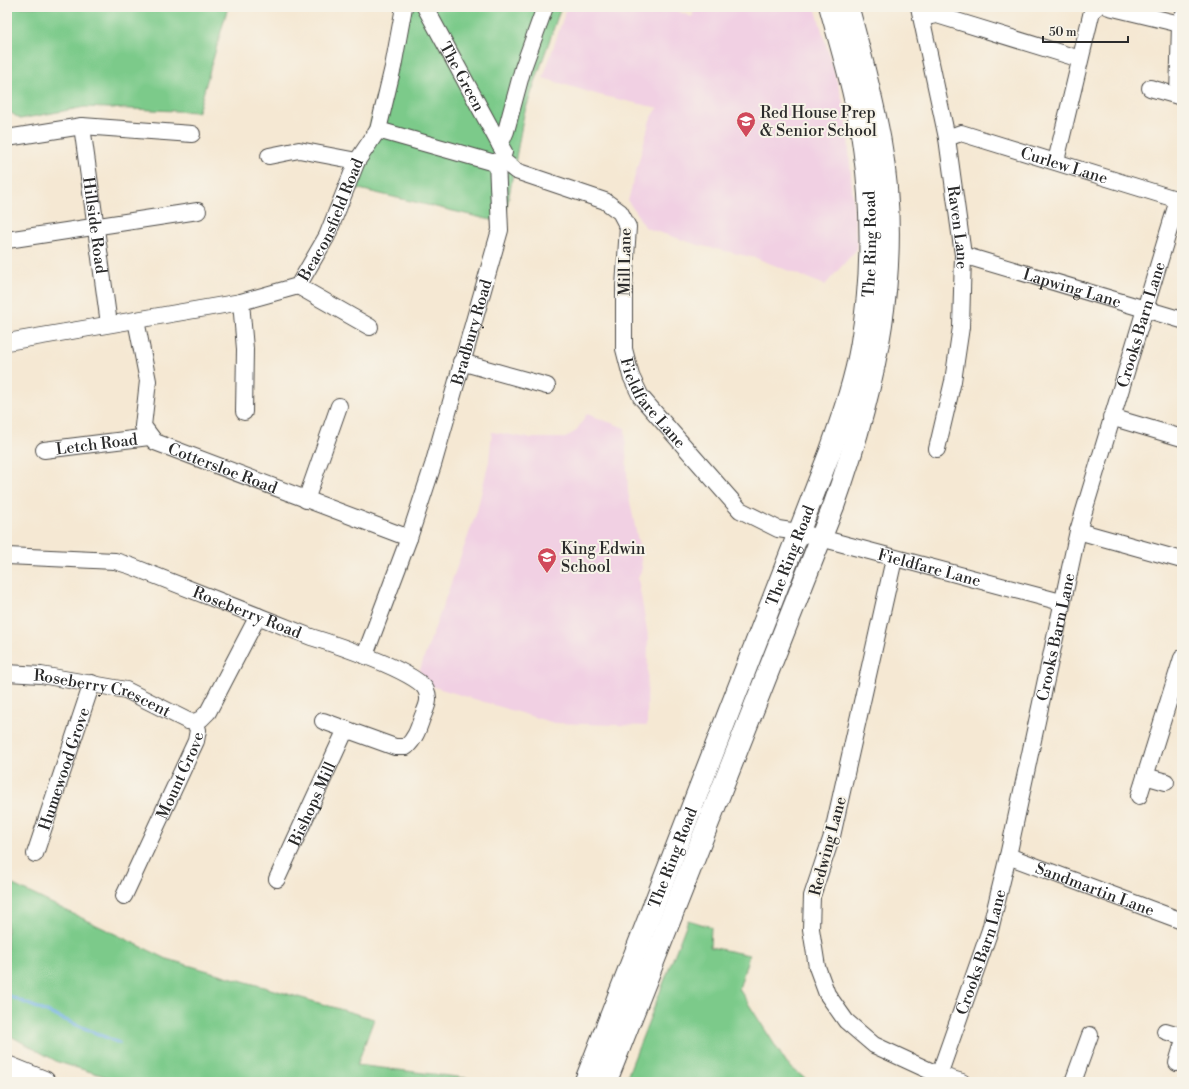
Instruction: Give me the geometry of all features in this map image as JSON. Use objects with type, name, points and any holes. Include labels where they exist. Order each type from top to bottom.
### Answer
[{"type":"highway","points":[[7,1067],[44,1082]]},
{"type":"main road","name":"The Ring Road","points":[[585,1082],[751,660],[798,532],[830,452],[845,408],[861,346],[870,278],[871,223],[864,151],[855,101],[830,7]]},
{"type":"main road","name":"The Ring Road","points":[[606,1082],[851,460],[874,372],[885,302],[888,261],[886,185],[881,140],[863,61],[848,7]]},
{"type":"street","name":"Beaconsfield Road","points":[[7,342],[241,302],[298,286],[328,236],[357,161],[378,130],[393,67],[404,7]]},
{"type":"street","name":"The Green","points":[[425,7],[500,156]]},
{"type":"street","name":"Bradbury Road","points":[[365,655],[409,538],[433,465],[461,362],[500,230],[500,156],[523,68],[545,7]]},
{"type":"street","points":[[1056,161],[1092,11],[1097,7]]},
{"type":"street","points":[[1109,7],[1181,20],[1180,97],[1150,88]]},
{"type":"street","points":[[920,13],[937,15],[1080,59]]},
{"type":"street","name":"Raven Lane","points":[[920,13],[947,138],[963,255],[961,327],[953,381],[938,449]]},
{"type":"street","points":[[7,138],[82,126],[192,134]]},
{"type":"street","name":"Hillside Road","points":[[82,126],[109,324]]},
{"type":"street","name":"Mill Lane","points":[[378,130],[491,162],[500,156],[516,170],[606,202],[620,212],[628,227],[624,287],[624,349]]},
{"type":"street","name":"Curlew Lane","points":[[947,138],[961,133],[1056,161],[1180,201]]},
{"type":"street","points":[[270,156],[299,150],[357,161]]},
{"type":"street","name":"Crooks Barn Lane","points":[[939,1074],[990,930],[1008,856],[1061,602],[1078,531],[1111,417],[1180,201]]},
{"type":"street","points":[[7,240],[198,211]]},
{"type":"street","name":"Lapwing Lane","points":[[963,255],[1182,320]]},
{"type":"street","points":[[298,286],[370,327]]},
{"type":"street","points":[[241,302],[245,349],[244,412]]},
{"type":"street","name":"Cottersloe Road","points":[[136,320],[148,381],[143,426],[149,437],[155,442],[409,538]]},
{"type":"street","name":"Fieldfare Lane","points":[[624,349],[631,376],[641,397],[692,458],[740,510],[778,529],[798,532],[894,559],[1061,602]]},
{"type":"street","points":[[461,362],[547,386]]},
{"type":"street","points":[[306,500],[339,406]]},
{"type":"street","points":[[1111,417],[1182,438]]},
{"type":"street","name":"Letch Road","points":[[44,450],[149,437]]},
{"type":"street","points":[[1078,531],[1182,560]]},
{"type":"street","name":"Roseberry Road","points":[[7,556],[115,561],[131,566],[311,638],[365,655],[416,680],[426,688],[429,701],[414,740],[406,747],[395,746],[346,729]]},
{"type":"street","name":"Redwing Lane","points":[[894,559],[832,836],[812,896],[811,929],[817,967],[827,994],[846,1021],[874,1045],[939,1074],[962,1082]]},
{"type":"street","name":"Mount Grove","points":[[124,896],[196,741],[198,730],[195,722],[201,719],[208,712],[258,616]]},
{"type":"street","points":[[1139,796],[1182,658]]},
{"type":"street","name":"Roseberry Crescent","points":[[7,673],[26,673],[126,690],[188,721],[195,722]]},
{"type":"street","name":"Humewood Grove","points":[[35,854],[92,684]]},
{"type":"street","points":[[323,721],[346,729]]},
{"type":"street","name":"Bishops Mill","points":[[277,879],[346,729]]},
{"type":"street","points":[[1146,776],[1166,782]]},
{"type":"street","name":"Sandmartin Lane","points":[[1008,856],[1182,921]]},
{"type":"street","points":[[1165,1031],[1182,1036]]},
{"type":"street","points":[[1074,1082],[1090,1035]]},
{"type":"street","points":[[1176,1063],[1182,1046]]},
{"type":"shaded area","name":"Red House Prep & Senior School","points":[[567,7],[668,7],[692,17],[695,7],[815,7],[846,112],[857,249],[825,285],[756,258],[698,245],[646,228],[628,201],[650,120],[658,108],[599,95],[543,78]]},
{"type":"shaded area","name":"King Edwin School","points":[[587,414],[625,428],[628,492],[639,546],[642,568],[638,579],[648,636],[647,726],[554,723],[434,687],[419,672],[477,511],[489,461],[492,432],[528,438],[565,438],[576,431]]},
{"type":"green space","points":[[7,7],[228,7],[198,112],[85,107],[20,119],[7,110]]},
{"type":"green space","points":[[398,7],[561,7],[524,114],[504,223],[355,188]]},
{"type":"green space","points":[[7,882],[167,959],[374,1019],[357,1065],[499,1082],[124,1082],[58,1062],[7,1034]]},
{"type":"green space","points":[[688,920],[711,927],[710,947],[749,955],[739,989],[787,1064],[809,1082],[625,1082]]},
{"type":"waterway","points":[[7,995],[119,1043]]},
{"type":"place","name":"Red House Prep & Senior School","points":[[746,138]]},
{"type":"place","name":"King Edwin School","points":[[547,574]]}]
